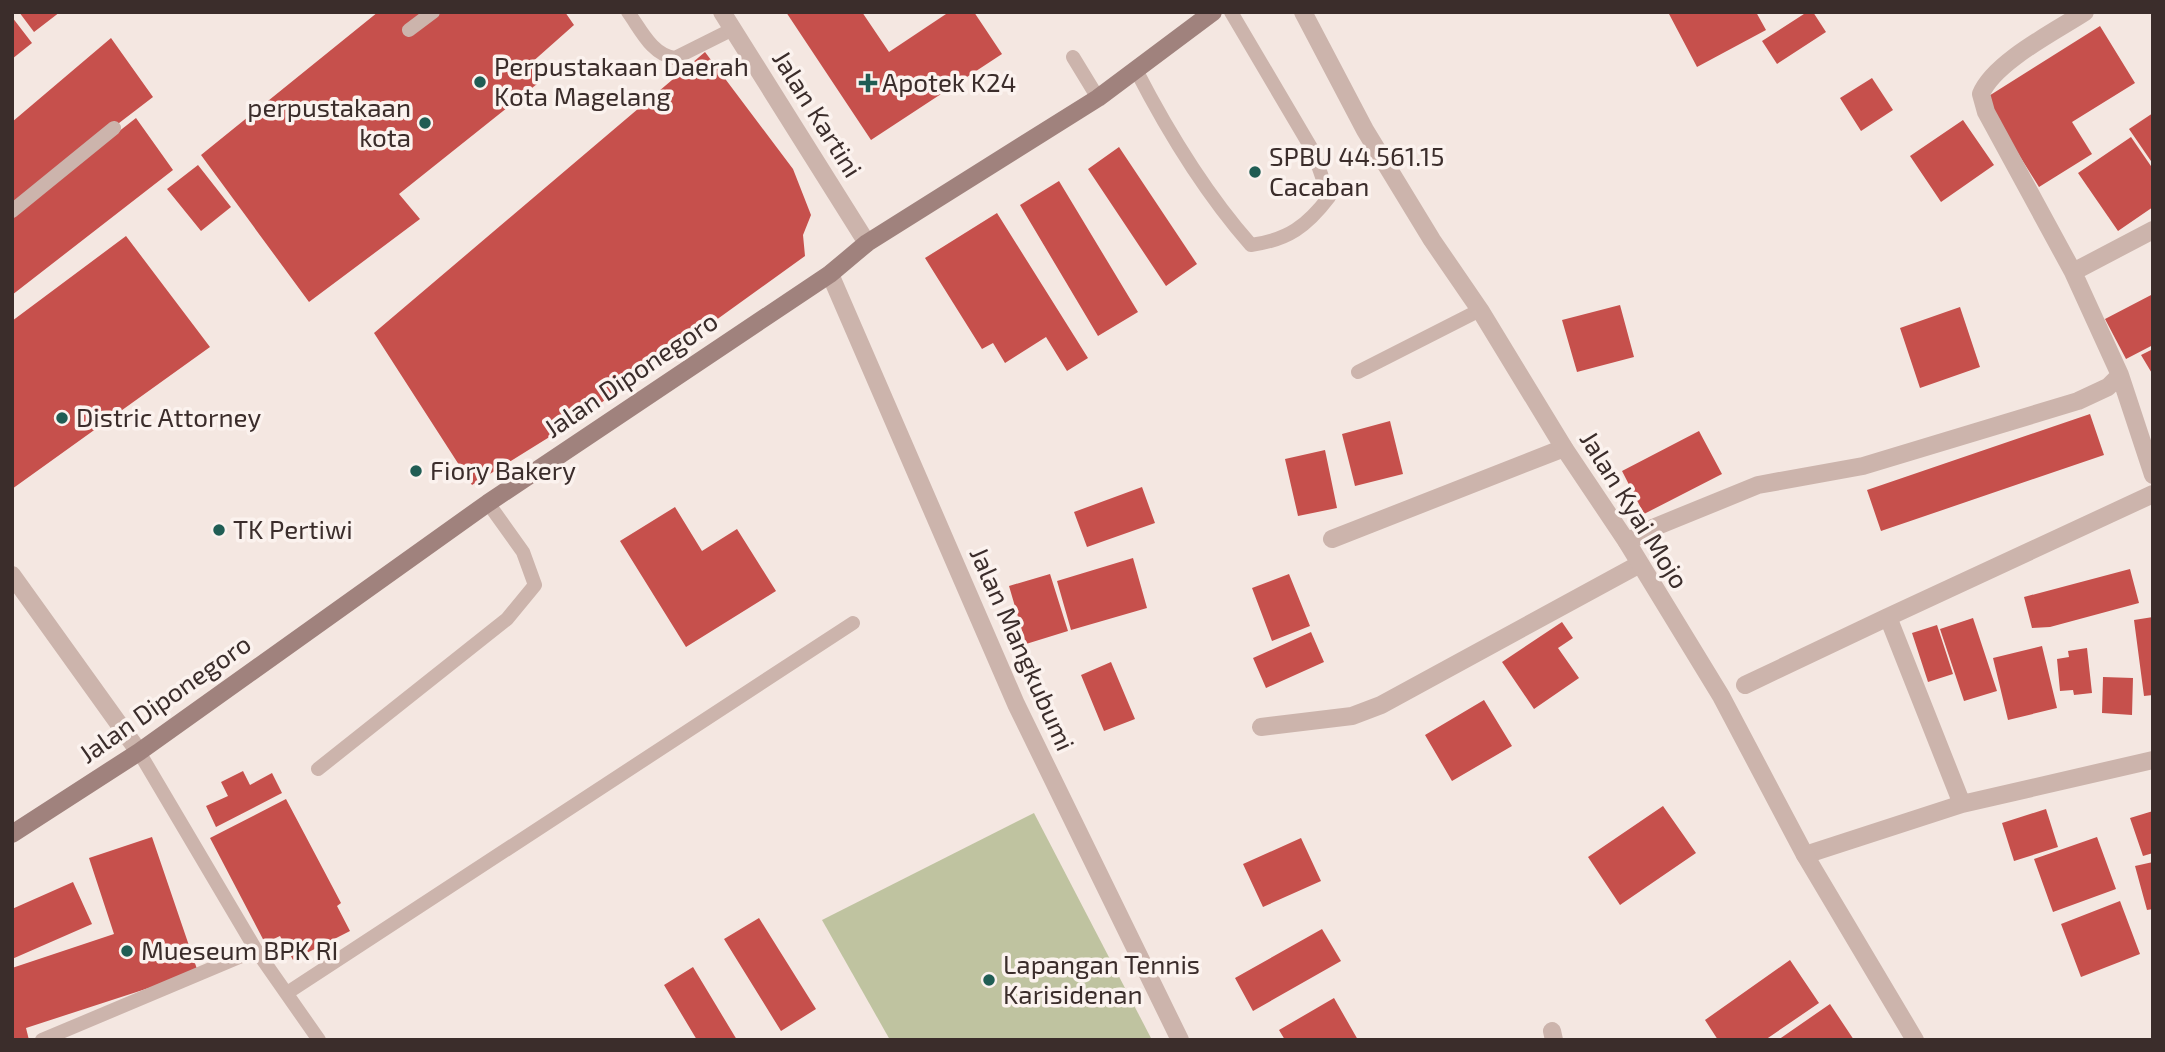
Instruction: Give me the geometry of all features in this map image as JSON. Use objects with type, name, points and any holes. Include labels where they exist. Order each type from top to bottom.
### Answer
[{"type":"main road","name":"Jalan Diponegoro","points":[[12,835],[139,752],[488,503],[830,274],[867,243],[1098,98],[1213,12]]},
{"type":"street","name":"Jalan Kartini","points":[[722,12],[867,243]]},
{"type":"street","name":"Jalan Kyai Mojo","points":[[1303,12],[1365,130],[1432,240],[1480,310],[1721,696],[1805,855],[1914,1040]]},
{"type":"street","points":[[2085,12],[2011,61],[1994,75],[1981,94],[1986,112],[2073,272],[2120,375],[2153,475]]},
{"type":"street","points":[[2073,272],[2153,230]]},
{"type":"street","name":"Jalan Mangkubumi","points":[[830,274],[1016,704],[1180,1040]]},
{"type":"street","points":[[1627,542],[1655,527],[1758,485],[1863,466],[2078,401],[2108,387],[2120,375]]},
{"type":"street","points":[[1332,539],[1564,448]]},
{"type":"street","points":[[1745,685],[2153,494]]},
{"type":"street","points":[[1261,727],[1352,716],[1381,705],[1638,565]]},
{"type":"street","points":[[15,586],[139,752]]},
{"type":"street","points":[[1888,617],[1962,804]]},
{"type":"street","points":[[1805,855],[1962,804],[2153,760]]},
{"type":"lane","points":[[409,30],[433,12]]},
{"type":"lane","points":[[628,12],[656,51],[668,57],[675,58],[733,29]]},
{"type":"lane","points":[[1136,69],[1202,181],[1225,216],[1251,245],[1274,242],[1311,221],[1329,197],[1313,151],[1231,12]]},
{"type":"lane","points":[[1073,57],[1098,98]]},
{"type":"lane","points":[[12,211],[114,128]]},
{"type":"lane","points":[[1358,372],[1480,310]]},
{"type":"lane","points":[[318,769],[507,619],[535,585],[523,552],[488,503]]},
{"type":"lane","points":[[287,993],[853,623]]},
{"type":"lane","points":[[139,752],[256,950],[319,1040]]},
{"type":"lane","points":[[42,1040],[256,950]]},
{"type":"green space","name":"Lapangan Tennis Karisidenan","points":[[1034,813],[1152,1040],[890,1040],[822,920]]},
{"type":"building","points":[[19,12],[60,12],[34,32]]},
{"type":"building","points":[[378,12],[565,12],[574,25],[530,64],[537,84],[399,194],[420,219],[309,302],[201,155]]},
{"type":"building","points":[[786,12],[862,12],[889,52],[949,12],[974,12],[1002,54],[871,140]]},
{"type":"building","points":[[1668,12],[1756,12],[1766,30],[1697,67]]},
{"type":"building","points":[[1807,12],[1813,12],[1826,32],[1777,64],[1762,41]]},
{"type":"building","points":[[12,17],[32,43],[12,59]]},
{"type":"building","points":[[2100,26],[2135,83],[2072,122],[2092,154],[2039,187],[1984,99]]},
{"type":"building","points":[[111,38],[153,97],[12,205],[12,122]]},
{"type":"building","points":[[705,52],[793,169],[811,215],[803,235],[805,256],[580,418],[472,485],[374,333]]},
{"type":"building","points":[[1872,78],[1893,110],[1861,131],[1840,98]]},
{"type":"building","points":[[2153,113],[2153,164],[2129,129]]},
{"type":"building","points":[[136,118],[173,170],[12,295],[12,215]]},
{"type":"building","points":[[1963,120],[1994,165],[1941,202],[1910,156]]},
{"type":"building","points":[[2131,137],[2153,169],[2153,207],[2118,231],[2078,173]]},
{"type":"building","points":[[1119,147],[1197,264],[1166,286],[1088,169]]},
{"type":"building","points":[[198,165],[231,207],[201,231],[167,189]]},
{"type":"building","points":[[1059,181],[1138,312],[1098,336],[1020,205]]},
{"type":"building","points":[[997,213],[1088,358],[1067,371],[1046,337],[1005,363],[993,343],[982,349],[925,258]]},
{"type":"building","name":"Distric Attorney","points":[[126,236],[210,347],[12,489],[12,321]]},
{"type":"building","points":[[2153,294],[2153,345],[2126,359],[2105,319]]},
{"type":"building","points":[[1620,305],[1634,357],[1577,372],[1562,320]]},
{"type":"building","points":[[1960,307],[1980,367],[1920,388],[1900,328]]},
{"type":"building","points":[[2153,349],[2153,375],[2141,355]]},
{"type":"building","points":[[2090,414],[2104,455],[1881,531],[1867,490]]},
{"type":"building","points":[[1390,421],[1403,474],[1355,486],[1342,434]]},
{"type":"building","points":[[1699,431],[1722,474],[1644,514],[1622,471]]},
{"type":"building","points":[[1325,450],[1337,508],[1298,516],[1285,459]]},
{"type":"building","points":[[1142,487],[1155,523],[1087,547],[1074,512]]},
{"type":"building","points":[[675,507],[702,551],[737,529],[776,591],[686,647],[620,541]]},
{"type":"building","points":[[1133,558],[1147,608],[1071,630],[1057,581]]},
{"type":"building","points":[[2130,569],[2139,603],[2050,627],[2032,628],[2024,597]]},
{"type":"building","points":[[1050,574],[1068,631],[1026,644],[1009,586]]},
{"type":"building","points":[[1289,574],[1310,626],[1272,641],[1252,588]]},
{"type":"building","points":[[2153,617],[2153,695],[2144,696],[2134,620]]},
{"type":"building","points":[[1973,618],[1997,691],[1964,701],[1940,629]]},
{"type":"building","points":[[1562,622],[1573,638],[1558,648],[1579,678],[1534,709],[1502,662]]},
{"type":"building","points":[[1937,625],[1953,674],[1928,682],[1912,633]]},
{"type":"building","points":[[1311,632],[1324,662],[1266,688],[1253,658]]},
{"type":"building","points":[[2042,646],[2057,708],[2008,720],[1993,658]]},
{"type":"building","points":[[2087,648],[2092,693],[2074,695],[2073,690],[2060,691],[2057,659],[2069,657],[2068,651]]},
{"type":"building","points":[[1111,662],[1135,719],[1104,731],[1081,675]]},
{"type":"building","points":[[2103,677],[2133,678],[2132,715],[2102,713]]},
{"type":"building","points":[[1484,700],[1512,746],[1452,781],[1425,735]]},
{"type":"building","points":[[243,771],[250,785],[272,773],[282,793],[216,827],[206,806],[228,796],[221,782]]},
{"type":"building","points":[[286,799],[341,903],[337,906],[350,931],[293,960],[280,936],[265,943],[210,838]]},
{"type":"building","points":[[1663,806],[1696,853],[1620,905],[1588,857]]},
{"type":"building","points":[[2046,809],[2058,847],[2014,861],[2002,823]]},
{"type":"building","points":[[2153,811],[2153,853],[2143,856],[2130,818]]},
{"type":"building","name":"Mueseum BPK RI","points":[[152,837],[198,972],[26,1028],[29,1040],[12,1040],[12,968],[114,934],[89,858]]},
{"type":"building","points":[[2097,837],[2116,889],[2053,912],[2034,859]]},
{"type":"building","points":[[1301,838],[1321,881],[1263,907],[1243,864]]},
{"type":"building","points":[[2153,862],[2153,909],[2147,910],[2135,866]]},
{"type":"building","points":[[73,882],[92,924],[12,959],[12,909]]},
{"type":"building","points":[[2120,901],[2140,954],[2081,977],[2061,924]]},
{"type":"building","points":[[759,918],[816,1009],[781,1031],[724,939]]},
{"type":"building","points":[[1322,929],[1341,961],[1253,1011],[1235,978]]},
{"type":"building","points":[[1790,960],[1819,1003],[1765,1040],[1718,1040],[1705,1020]]},
{"type":"building","points":[[693,967],[737,1040],[697,1040],[664,985]]},
{"type":"building","points":[[1334,998],[1358,1040],[1285,1040],[1279,1030]]},
{"type":"building","points":[[1830,1004],[1854,1040],[1778,1040]]},
{"type":"place","name":"Perpustakaan Daerah Kota Magelang","points":[[480,82]]},
{"type":"place","name":"Apotek K24","points":[[868,83]]},
{"type":"place","name":"perpustakaan kota","points":[[425,123]]},
{"type":"place","name":"SPBU 44.561.15 Cacaban","points":[[1255,172]]},
{"type":"place","name":"Distric Attorney","points":[[62,418]]},
{"type":"place","name":"Fiory Bakery","points":[[416,471]]},
{"type":"place","name":"TK Pertiwi","points":[[219,530]]},
{"type":"place","name":"Mueseum BPK RI","points":[[127,951]]},
{"type":"place","name":"Lapangan Tennis Karisidenan","points":[[989,980]]}]
